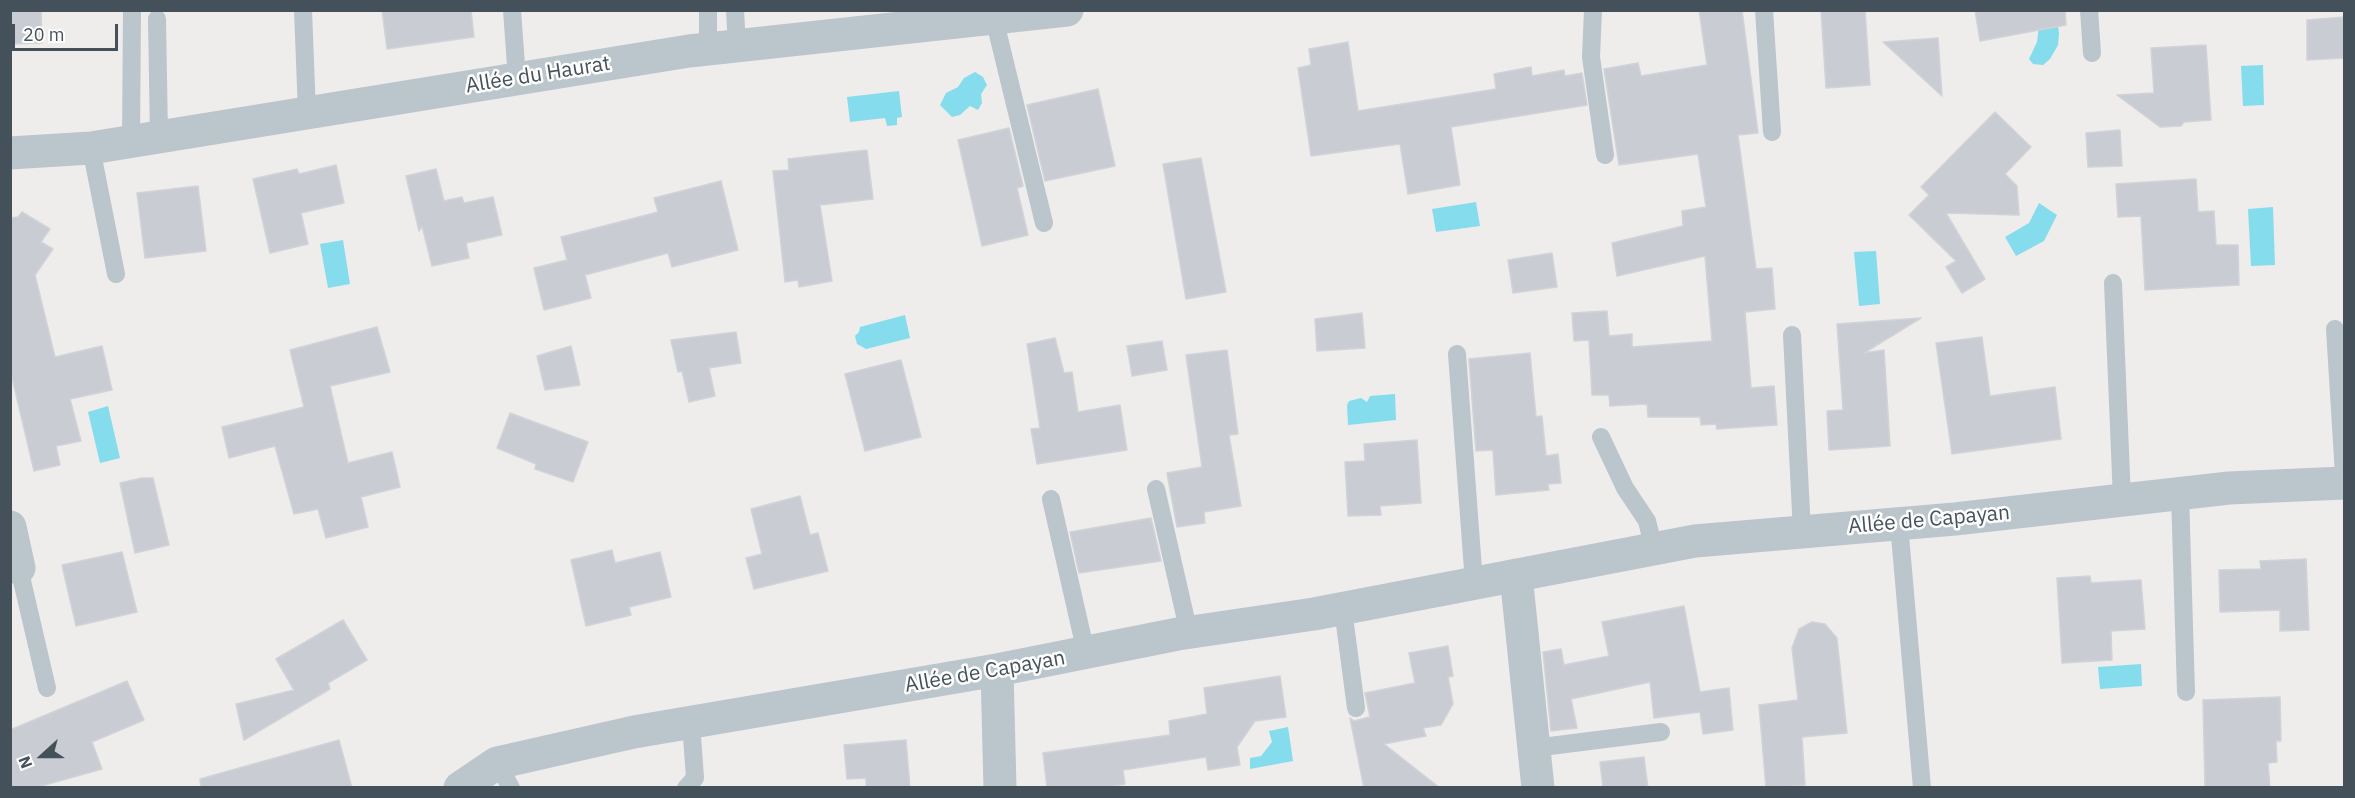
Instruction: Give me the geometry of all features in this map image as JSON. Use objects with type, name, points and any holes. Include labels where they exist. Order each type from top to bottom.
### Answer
[{"type":"street","name":"Allée du Haurat","points":[[10,153],[91,148],[723,47],[1067,10]]},
{"type":"street","name":"Allée de Capayan","points":[[460,788],[634,732],[997,670],[1189,633],[1343,609],[1695,541],[1899,524],[2229,488],[2344,483]]},
{"type":"street","points":[[10,527],[19,568]]},
{"type":"street","points":[[1516,575],[1538,788]]},
{"type":"street","points":[[997,670],[1000,788]]},
{"type":"lane","points":[[132,10],[145,139]]},
{"type":"lane","points":[[303,10],[307,113]]},
{"type":"lane","points":[[512,10],[517,79]]},
{"type":"lane","points":[[708,10],[723,47]]},
{"type":"lane","points":[[723,47],[735,10]]},
{"type":"lane","points":[[1593,10],[1591,57],[1605,155]]},
{"type":"lane","points":[[1764,10],[1772,132]]},
{"type":"lane","points":[[2089,10],[2092,53]]},
{"type":"lane","points":[[145,139],[157,18]]},
{"type":"lane","points":[[994,18],[1044,223]]},
{"type":"lane","points":[[91,148],[116,274]]},
{"type":"lane","points":[[2113,283],[2122,500]]},
{"type":"lane","points":[[2335,329],[2344,475]]},
{"type":"lane","points":[[1792,335],[1803,532]]},
{"type":"lane","points":[[1457,354],[1474,583]]},
{"type":"lane","points":[[1601,437],[1625,488],[1647,520],[1654,549]]},
{"type":"lane","points":[[1156,489],[1189,633]]},
{"type":"lane","points":[[2180,494],[2186,692]]},
{"type":"lane","points":[[1050,499],[1086,653]]},
{"type":"lane","points":[[1899,524],[1922,788]]},
{"type":"lane","points":[[19,568],[47,688]]},
{"type":"lane","points":[[1343,609],[1356,708]]},
{"type":"lane","points":[[686,788],[695,778],[691,723]]},
{"type":"lane","points":[[1534,748],[1661,732]]},
{"type":"water","points":[[2039,25],[2058,26],[2059,34],[2058,45],[2050,59],[2043,65],[2033,64],[2029,59],[2037,42]]},
{"type":"water","points":[[2263,65],[2264,105],[2243,106],[2241,66]]},
{"type":"water","points":[[975,72],[983,77],[987,85],[981,94],[982,103],[978,110],[970,106],[960,115],[952,117],[940,105],[946,93],[958,87],[964,78]]},
{"type":"water","points":[[899,91],[902,117],[897,118],[897,125],[887,126],[885,118],[850,122],[847,97]]},
{"type":"water","points":[[1476,202],[1480,226],[1436,232],[1432,209]]},
{"type":"water","points":[[2039,203],[2057,215],[2044,241],[2016,256],[2005,237],[2029,223]]},
{"type":"water","points":[[2273,207],[2275,265],[2251,266],[2248,209]]},
{"type":"water","points":[[343,240],[350,284],[328,288],[320,244]]},
{"type":"water","points":[[1876,251],[1880,304],[1859,306],[1854,252]]},
{"type":"water","points":[[905,315],[910,338],[866,349],[857,344],[855,336],[860,327]]},
{"type":"water","points":[[1395,394],[1396,420],[1348,425],[1347,405],[1349,401],[1361,398],[1367,402],[1370,396]]},
{"type":"water","points":[[108,406],[120,458],[100,463],[88,412]]},
{"type":"water","points":[[2141,664],[2142,686],[2100,689],[2098,667]]},
{"type":"water","points":[[1288,727],[1293,761],[1250,769],[1250,758],[1261,756],[1272,742],[1269,731]]},
{"type":"building","points":[[10,10],[41,10],[42,43],[10,44]]},
{"type":"building","points":[[382,10],[471,10],[474,37],[387,49]]},
{"type":"building","points":[[1699,10],[1742,10],[1758,133],[1738,135],[1756,269],[1772,268],[1775,309],[1745,312],[1751,388],[1774,386],[1777,425],[1717,429],[1716,424],[1701,425],[1700,417],[1648,417],[1647,404],[1610,406],[1609,395],[1592,395],[1589,340],[1574,341],[1572,313],[1607,311],[1609,336],[1632,334],[1632,347],[1712,341],[1705,256],[1617,276],[1612,243],[1683,226],[1682,211],[1706,207],[1698,154],[1619,165],[1604,69],[1638,63],[1641,76],[1707,65]]},
{"type":"building","points":[[1821,10],[1865,10],[1870,85],[1826,88]]},
{"type":"building","points":[[1975,10],[2065,10],[2066,25],[1980,41]]},
{"type":"building","points":[[2344,17],[2344,58],[2307,60],[2307,20]]},
{"type":"building","points":[[1938,38],[1942,96],[1883,42]]},
{"type":"building","points":[[1348,42],[1358,111],[1496,89],[1494,74],[1531,67],[1532,76],[1564,70],[1565,76],[1582,73],[1587,105],[1451,127],[1460,185],[1408,194],[1400,144],[1311,156],[1298,68],[1311,65],[1309,49]]},
{"type":"building","points":[[2206,45],[2211,120],[2184,122],[2181,126],[2160,127],[2117,95],[2154,93],[2151,48]]},
{"type":"building","points":[[1098,89],[1115,166],[1045,181],[1027,105]]},
{"type":"building","points":[[1995,112],[2031,147],[2005,174],[2017,186],[2019,215],[1946,213],[1985,279],[1962,293],[1946,267],[1956,261],[1909,215],[1929,195],[1921,187]]},
{"type":"building","points":[[1009,128],[1023,186],[1017,188],[1028,235],[982,246],[958,140]]},
{"type":"building","points":[[2120,130],[2122,166],[2088,167],[2086,133]]},
{"type":"building","points":[[867,150],[873,199],[820,205],[832,281],[799,287],[798,280],[785,282],[773,171],[789,170],[788,159]]},
{"type":"building","points":[[1201,158],[1226,292],[1186,299],[1163,164]]},
{"type":"building","points":[[336,165],[344,203],[301,213],[308,244],[270,253],[253,179],[297,169],[299,174]]},
{"type":"building","points":[[436,169],[444,201],[462,197],[464,203],[493,197],[502,235],[466,243],[469,258],[432,266],[422,226],[419,231],[406,176]]},
{"type":"building","points":[[2196,179],[2198,212],[2214,211],[2216,245],[2238,245],[2239,285],[2145,290],[2141,216],[2118,217],[2116,184]]},
{"type":"building","points":[[721,181],[738,250],[672,267],[668,253],[585,275],[591,298],[544,310],[534,268],[567,260],[561,237],[658,212],[654,198]]},
{"type":"building","points":[[198,186],[206,251],[145,258],[137,193]]},
{"type":"building","points":[[22,212],[50,229],[41,242],[53,249],[35,275],[55,357],[102,346],[112,390],[70,399],[81,441],[56,446],[60,465],[34,471],[10,369],[10,218],[18,217]]},
{"type":"building","points":[[1552,253],[1557,287],[1513,293],[1508,260]]},
{"type":"building","points":[[1362,313],[1365,348],[1317,351],[1315,319]]},
{"type":"building","points":[[1921,318],[1864,353],[1884,350],[1890,446],[1829,450],[1827,411],[1843,410],[1837,324]]},
{"type":"building","points":[[377,327],[390,372],[330,386],[348,463],[392,452],[400,487],[361,497],[368,527],[326,538],[318,509],[294,514],[275,446],[229,458],[222,427],[304,407],[290,350]]},
{"type":"building","points":[[736,332],[741,363],[709,368],[715,396],[689,402],[682,371],[678,372],[671,340]]},
{"type":"building","points":[[1982,337],[1990,396],[2055,387],[2061,439],[1952,454],[1936,343]]},
{"type":"building","points":[[1055,338],[1064,373],[1072,372],[1078,412],[1120,405],[1127,450],[1037,464],[1031,429],[1040,428],[1027,344]]},
{"type":"building","points":[[1162,341],[1167,370],[1132,376],[1127,346]]},
{"type":"building","points":[[571,346],[580,385],[545,390],[537,356]]},
{"type":"building","points":[[1227,350],[1238,434],[1229,435],[1241,506],[1204,512],[1205,523],[1177,527],[1167,473],[1202,467],[1186,355]]},
{"type":"building","points":[[1530,353],[1536,417],[1542,416],[1546,456],[1558,454],[1561,483],[1548,484],[1549,490],[1496,495],[1493,450],[1476,451],[1469,359]]},
{"type":"building","points":[[901,360],[921,437],[865,451],[845,374]]},
{"type":"building","points":[[510,413],[588,442],[573,482],[535,469],[536,464],[497,448]]},
{"type":"building","points":[[1417,440],[1421,503],[1380,506],[1381,515],[1348,516],[1345,462],[1365,461],[1364,444]]},
{"type":"building","points":[[153,478],[169,545],[135,553],[120,483]]},
{"type":"building","points":[[800,496],[810,535],[818,533],[828,571],[754,589],[746,558],[762,554],[751,509]]},
{"type":"building","points":[[1151,518],[1161,561],[1079,573],[1070,532]]},
{"type":"building","points":[[612,550],[615,563],[660,552],[671,597],[629,607],[631,615],[586,626],[571,560]]},
{"type":"building","points":[[122,552],[137,612],[76,626],[62,565]]},
{"type":"building","points":[[2306,559],[2309,630],[2280,631],[2280,610],[2220,612],[2219,570],[2261,569],[2260,561]]},
{"type":"building","points":[[2090,576],[2091,583],[2141,580],[2145,629],[2111,631],[2112,660],[2062,663],[2057,578]]},
{"type":"building","points":[[1684,606],[1700,692],[1729,688],[1733,730],[1703,734],[1700,712],[1654,718],[1650,682],[1571,699],[1577,728],[1551,731],[1543,652],[1561,649],[1564,665],[1609,656],[1602,622]]},
{"type":"building","points":[[343,620],[367,660],[328,683],[330,689],[244,740],[236,704],[294,690],[276,659]]},
{"type":"building","points":[[1812,622],[1825,624],[1837,638],[1847,733],[1802,737],[1805,785],[1766,788],[1759,705],[1798,700],[1792,648],[1799,629]]},
{"type":"building","points":[[1448,646],[1453,676],[1448,677],[1453,704],[1441,725],[1423,728],[1426,736],[1384,744],[1440,788],[1364,788],[1350,718],[1354,721],[1370,717],[1365,693],[1415,683],[1409,653]]},
{"type":"building","points":[[1280,676],[1286,717],[1255,721],[1237,747],[1240,765],[1208,770],[1206,757],[1123,770],[1125,784],[1101,788],[1047,788],[1043,753],[1170,735],[1169,721],[1207,714],[1204,688]]},
{"type":"building","points":[[127,681],[144,720],[92,742],[102,769],[34,788],[10,788],[10,730]]},
{"type":"building","points":[[2280,697],[2281,741],[2276,741],[2277,762],[2268,763],[2270,788],[2205,788],[2203,700]]},
{"type":"building","points":[[339,740],[352,788],[201,788],[200,779]]},
{"type":"building","points":[[906,740],[910,788],[866,788],[866,778],[847,779],[844,745]]},
{"type":"building","points":[[1644,757],[1648,788],[1603,788],[1600,762]]}]
